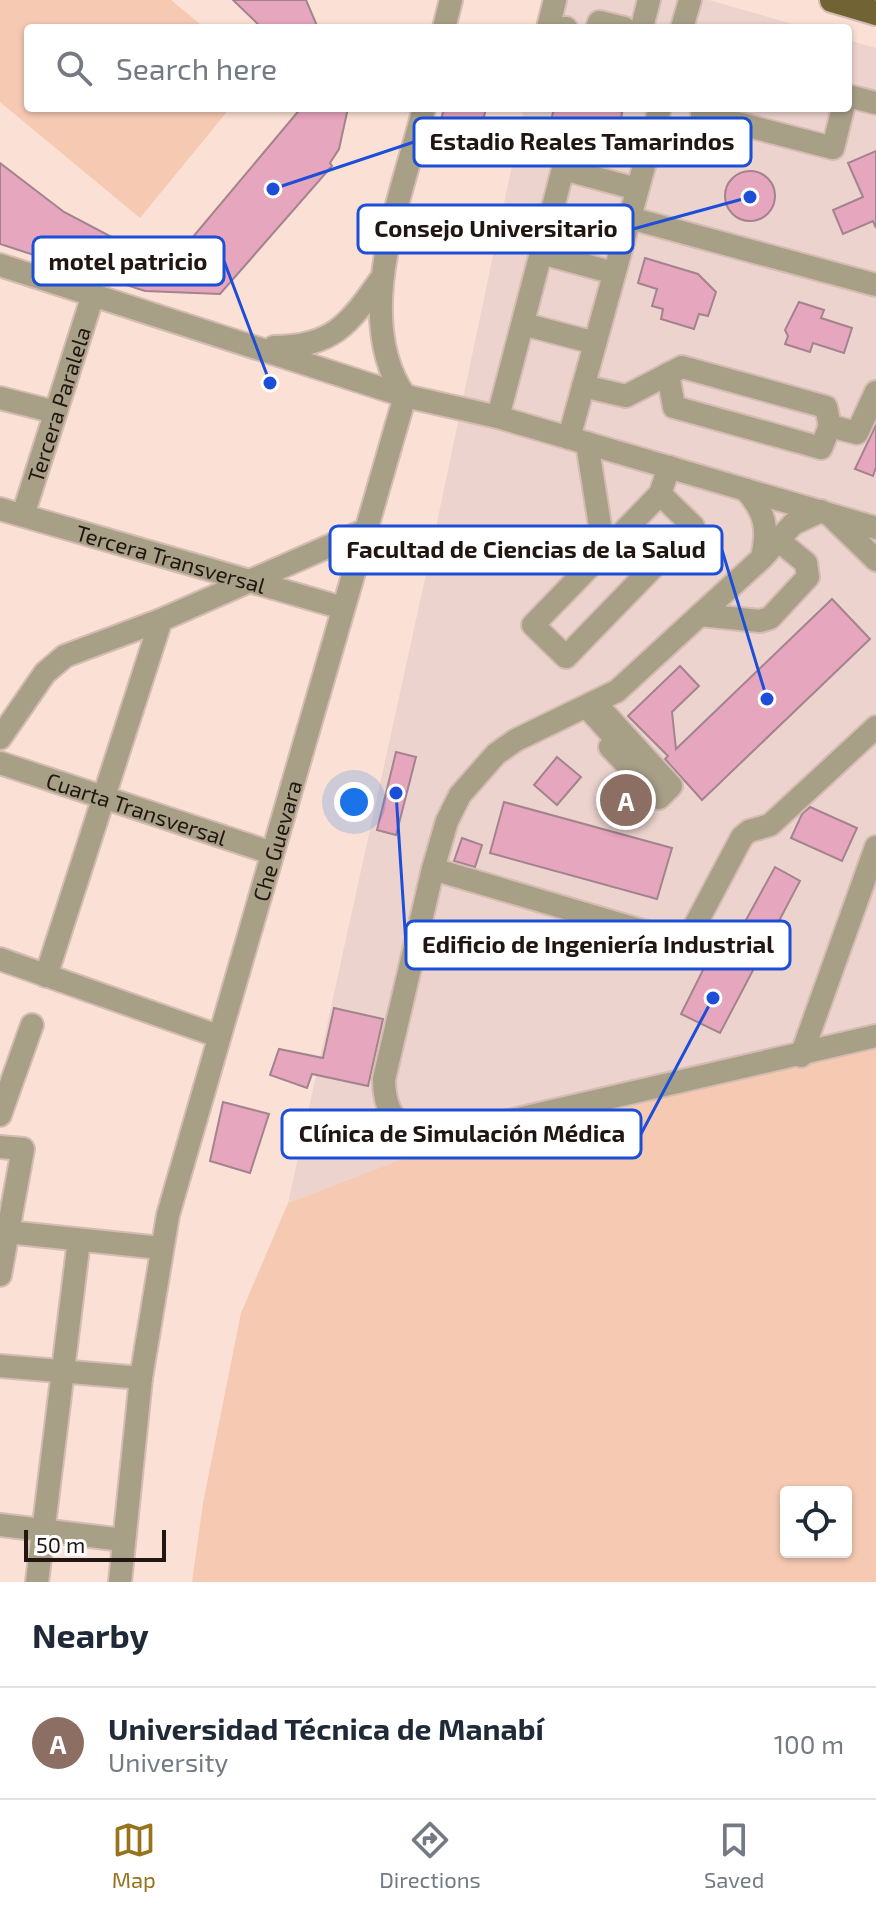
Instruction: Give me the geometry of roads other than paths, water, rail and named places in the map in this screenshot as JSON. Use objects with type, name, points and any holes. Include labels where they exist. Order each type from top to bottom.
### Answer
[{"type":"main road","points":[[832,0],[876,13]]},
{"type":"street","points":[[445,24],[451,0]]},
{"type":"street","points":[[549,24],[555,0]]},
{"type":"street","points":[[644,24],[649,0]]},
{"type":"street","points":[[683,24],[690,0]]},
{"type":"street","points":[[852,94],[876,103]]},
{"type":"street","points":[[405,396],[395,381],[382,346],[381,279],[423,112]]},
{"type":"street","points":[[604,551],[578,441],[583,386],[659,112]]},
{"type":"street","points":[[703,112],[833,148],[842,112]]},
{"type":"street","points":[[498,417],[563,169],[637,189]]},
{"type":"street","points":[[630,218],[876,285]]},
{"type":"street","points":[[541,253],[614,273]]},
{"type":"street","points":[[0,265],[405,396],[498,417],[876,528]]},
{"type":"street","points":[[258,347],[317,344],[339,331],[381,279]]},
{"type":"street","name":"Tercera Paralela","points":[[23,515],[93,295]]},
{"type":"street","points":[[523,324],[595,343]]},
{"type":"street","points":[[583,386],[626,396],[668,374],[682,367],[826,407],[830,426],[821,448],[674,407],[668,374]]},
{"type":"street","points":[[830,426],[857,433],[876,392]]},
{"type":"street","name":"Che Guevara","points":[[120,1582],[141,1378],[161,1248],[218,1036],[405,396]]},
{"type":"street","points":[[0,398],[55,412]]},
{"type":"street","points":[[660,494],[693,526],[566,657],[533,625],[660,494],[669,467]]},
{"type":"street","points":[[746,490],[757,503],[766,523],[762,558]]},
{"type":"street","name":"Tercera Transversal","points":[[0,509],[343,608]]},
{"type":"street","points":[[825,513],[800,518],[762,558],[617,691],[516,740],[477,773],[460,795],[447,821],[433,869],[384,1079],[384,1102],[409,1131],[444,1136],[801,1056],[876,1036]]},
{"type":"street","points":[[825,513],[876,560]]},
{"type":"street","points":[[0,738],[53,664],[65,656],[161,620],[366,530]]},
{"type":"street","points":[[700,615],[752,622],[770,618],[808,577],[806,563],[778,540]]},
{"type":"street","points":[[46,976],[161,620]]},
{"type":"street","points":[[433,869],[677,941],[691,933],[742,837],[770,825],[876,727]]},
{"type":"street","name":"Cuarta Transversal","points":[[0,763],[272,853]]},
{"type":"street","points":[[801,1056],[876,847]]},
{"type":"street","points":[[0,959],[218,1036]]},
{"type":"street","points":[[0,1115],[32,1025]]},
{"type":"street","points":[[0,1147],[23,1149],[0,1275]]},
{"type":"street","points":[[7,1232],[161,1248]]},
{"type":"street","points":[[37,1582],[79,1240]]},
{"type":"street","points":[[0,1366],[141,1378]]},
{"type":"street","points":[[0,1525],[123,1540]]},
{"type":"place","name":"Estadio Reales Tamarindos","points":[[273,189]]},
{"type":"place","name":"Consejo Universitario","points":[[750,197]]},
{"type":"place","name":"motel patricio","points":[[270,383]]},
{"type":"place","name":"Facultad de Ciencias de la Salud","points":[[767,699]]},
{"type":"place","name":"Edificio de Ingeniería Industrial","points":[[396,793]]},
{"type":"place","name":"Universidad Técnica de Manabí","points":[[626,800]]},
{"type":"place","name":"Clínica de Simulación Médica","points":[[713,998]]}]
